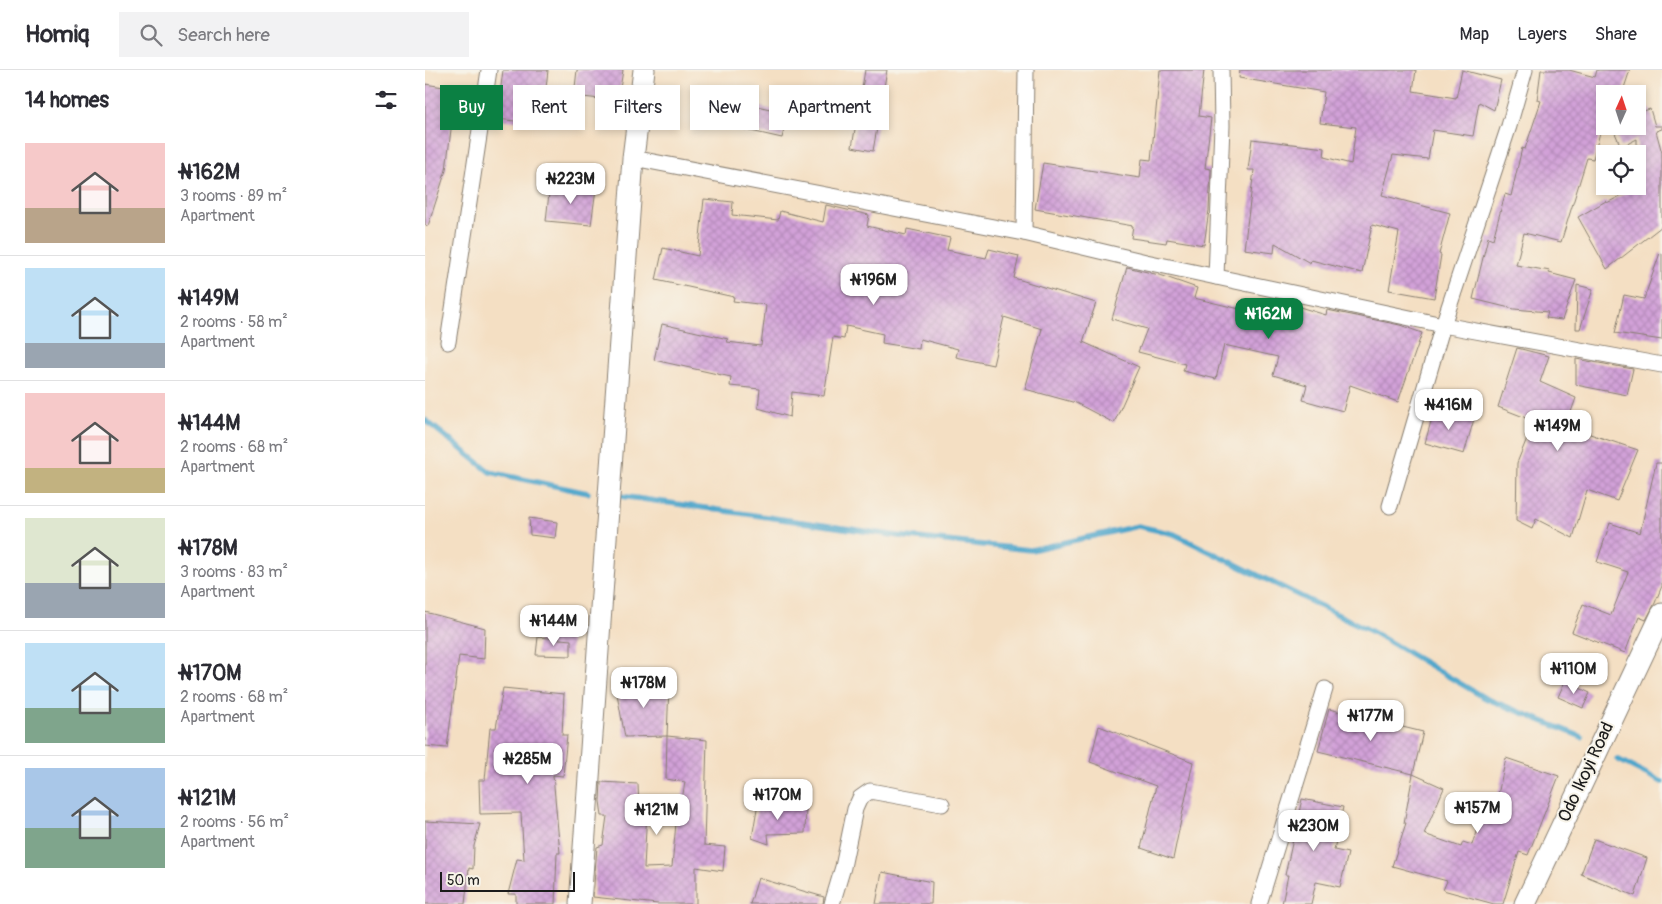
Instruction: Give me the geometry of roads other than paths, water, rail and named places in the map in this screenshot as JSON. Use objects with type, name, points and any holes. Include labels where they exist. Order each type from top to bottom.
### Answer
[{"type":"street","points":[[448,342],[489,70]]},
{"type":"street","points":[[580,904],[633,158],[644,70]]},
{"type":"street","points":[[1024,233],[1026,70]]},
{"type":"street","points":[[1216,276],[1222,126],[1221,70]]},
{"type":"street","points":[[1390,506],[1443,325],[1506,135],[1525,70]]},
{"type":"street","points":[[633,158],[1024,233],[1443,325],[1662,365]]},
{"type":"street","name":"Odo Ikoyi Road","points":[[1525,904],[1662,614]]},
{"type":"street","points":[[1259,904],[1325,688]]},
{"type":"street","points":[[832,904],[843,867],[855,809],[860,798],[870,791],[942,804]]},
{"type":"waterway","points":[[425,420],[490,472],[588,493]]},
{"type":"waterway","points":[[621,496],[899,536],[1031,550],[1138,526],[1174,534],[1371,631],[1485,698],[1582,737]]},
{"type":"waterway","points":[[1617,759],[1662,782]]}]
